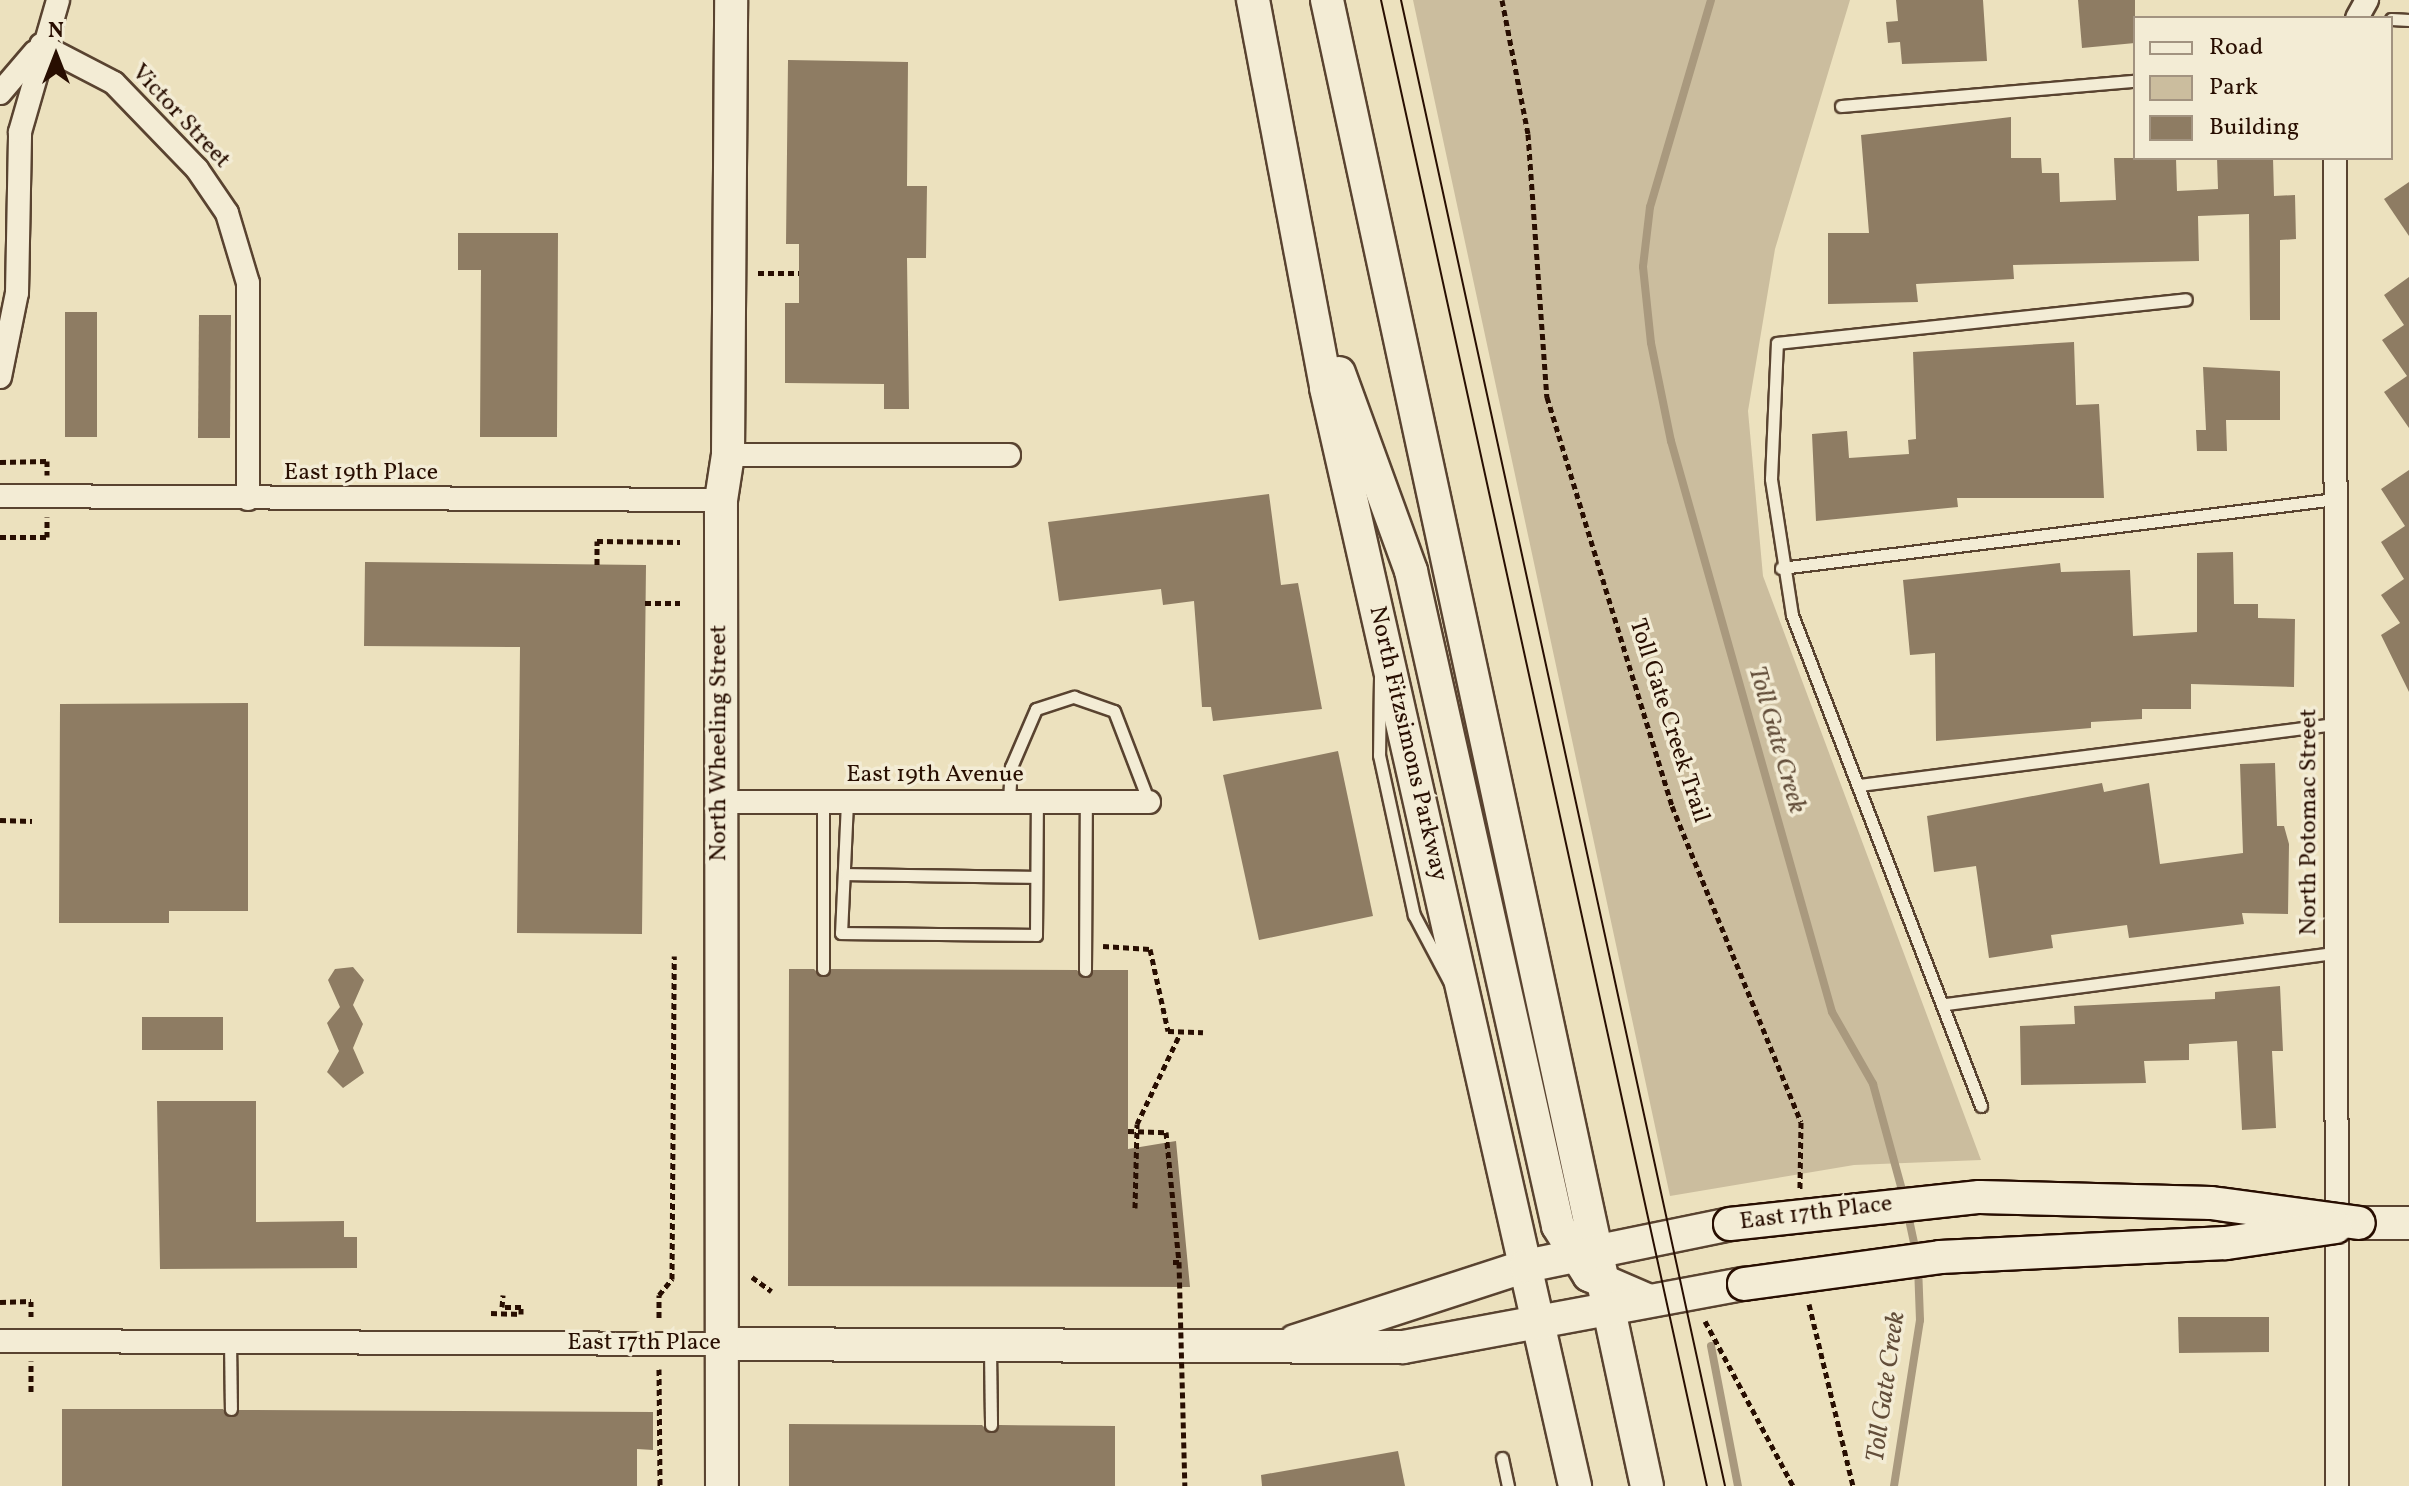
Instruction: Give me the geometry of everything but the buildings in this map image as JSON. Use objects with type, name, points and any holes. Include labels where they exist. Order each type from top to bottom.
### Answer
[{"type":"main road","name":"North Wheeling Street","points":[[722,1486],[718,1344],[721,500],[728,455],[731,0]]},
{"type":"main road","name":"North Fitzsimons Parkway","points":[[1253,0],[1307,292],[1575,1486]]},
{"type":"main road","points":[[1327,0],[1584,1253],[1606,1297],[1647,1486]]},
{"type":"main road","points":[[1307,292],[1407,557],[1558,1226],[1584,1253]]},
{"type":"main road","name":"East 17th Place","points":[[1288,1343],[1526,1266],[1584,1253],[1730,1224],[1980,1197],[2211,1203],[2359,1223],[2409,1223]]},
{"type":"main road","name":"East 17th Place","points":[[718,1344],[990,1346],[1288,1343],[1403,1347],[1539,1323],[1606,1297],[1647,1300],[1940,1257],[2226,1243],[2359,1223]]},
{"type":"street","points":[[0,377],[17,293],[20,132],[41,45],[58,0]]},
{"type":"street","points":[[0,93],[41,45]]},
{"type":"street","name":"Victor Street","points":[[41,45],[114,83],[197,169],[227,213],[248,283],[248,499]]},
{"type":"street","name":"North Potomac Street","points":[[2335,160],[2337,1486]]},
{"type":"street","points":[[728,455],[1009,455]]},
{"type":"street","name":"East 19th Place","points":[[0,496],[721,500]]},
{"type":"street","name":"East 19th Avenue","points":[[720,802],[1149,802]]},
{"type":"street","name":"East 17th Place","points":[[0,1341],[718,1344]]},
{"type":"lane","points":[[1841,106],[2133,81]]},
{"type":"lane","points":[[1981,1106],[1946,1004],[1859,785],[1781,568],[1770,443],[1777,343],[2186,299]]},
{"type":"lane","points":[[1781,568],[2335,499]]},
{"type":"lane","points":[[1009,802],[1011,767],[1036,709],[1074,697],[1100,700],[1114,711],[1149,802]]},
{"type":"lane","points":[[1859,785],[2335,724]]},
{"type":"lane","points":[[823,802],[823,969]]},
{"type":"lane","points":[[847,802],[841,933],[1036,935],[1037,803]]},
{"type":"lane","points":[[1085,970],[1086,803]]},
{"type":"lane","points":[[846,874],[1036,877]]},
{"type":"lane","points":[[1946,1004],[2336,953]]},
{"type":"lane","points":[[230,1341],[231,1409]]},
{"type":"lane","points":[[990,1346],[991,1425]]},
{"type":"lane","points":[[1502,1458],[1508,1486]]},
{"type":"path","name":"Toll Gate Creek Trail","points":[[1502,0],[1528,134],[1547,397],[1672,806],[1801,1122],[1799,1195]]},
{"type":"path","points":[[775,273],[799,273]]},
{"type":"path","points":[[0,462],[47,461]]},
{"type":"path","points":[[0,537],[47,537]]},
{"type":"path","points":[[597,565],[597,541],[680,542]]},
{"type":"path","points":[[645,603],[680,603]]},
{"type":"path","points":[[0,820],[32,821]]},
{"type":"path","points":[[1086,946],[1150,949],[1168,1031],[1179,1036],[1203,1032]]},
{"type":"path","points":[[659,1318],[659,1295],[672,1279],[674,956]]},
{"type":"path","points":[[1135,1208],[1136,1131],[1179,1036]]},
{"type":"path","points":[[1128,1131],[1166,1132],[1179,1262],[1185,1486]]},
{"type":"path","points":[[1169,1262],[1179,1262]]},
{"type":"path","points":[[1805,1286],[1853,1486]]},
{"type":"path","points":[[1700,1291],[1705,1322],[1793,1486]]},
{"type":"path","points":[[491,1313],[521,1314],[521,1307],[502,1307],[503,1295]]},
{"type":"path","points":[[0,1302],[31,1301]]},
{"type":"path","points":[[659,1369],[660,1486]]},
{"type":"green space","points":[[1413,0],[1850,0],[1775,249],[1748,411],[1763,576],[1981,1160],[1854,1165],[1670,1196]]},
{"type":"waterway","name":"Toll Gate Creek","points":[[1711,0],[1650,207],[1643,267],[1651,343],[1671,441],[1832,1012],[1873,1084],[1904,1197]]},
{"type":"waterway","name":"Toll Gate Creek","points":[[1907,1210],[1916,1252]]},
{"type":"waterway","name":"Toll Gate Creek","points":[[1894,1486],[1920,1320],[1918,1265]]},
{"type":"waterway","points":[[1711,1346],[1738,1486]]},
{"type":"tram line","points":[[1381,0],[1707,1486]]},
{"type":"tram line","points":[[1401,0],[1725,1486]]}]
